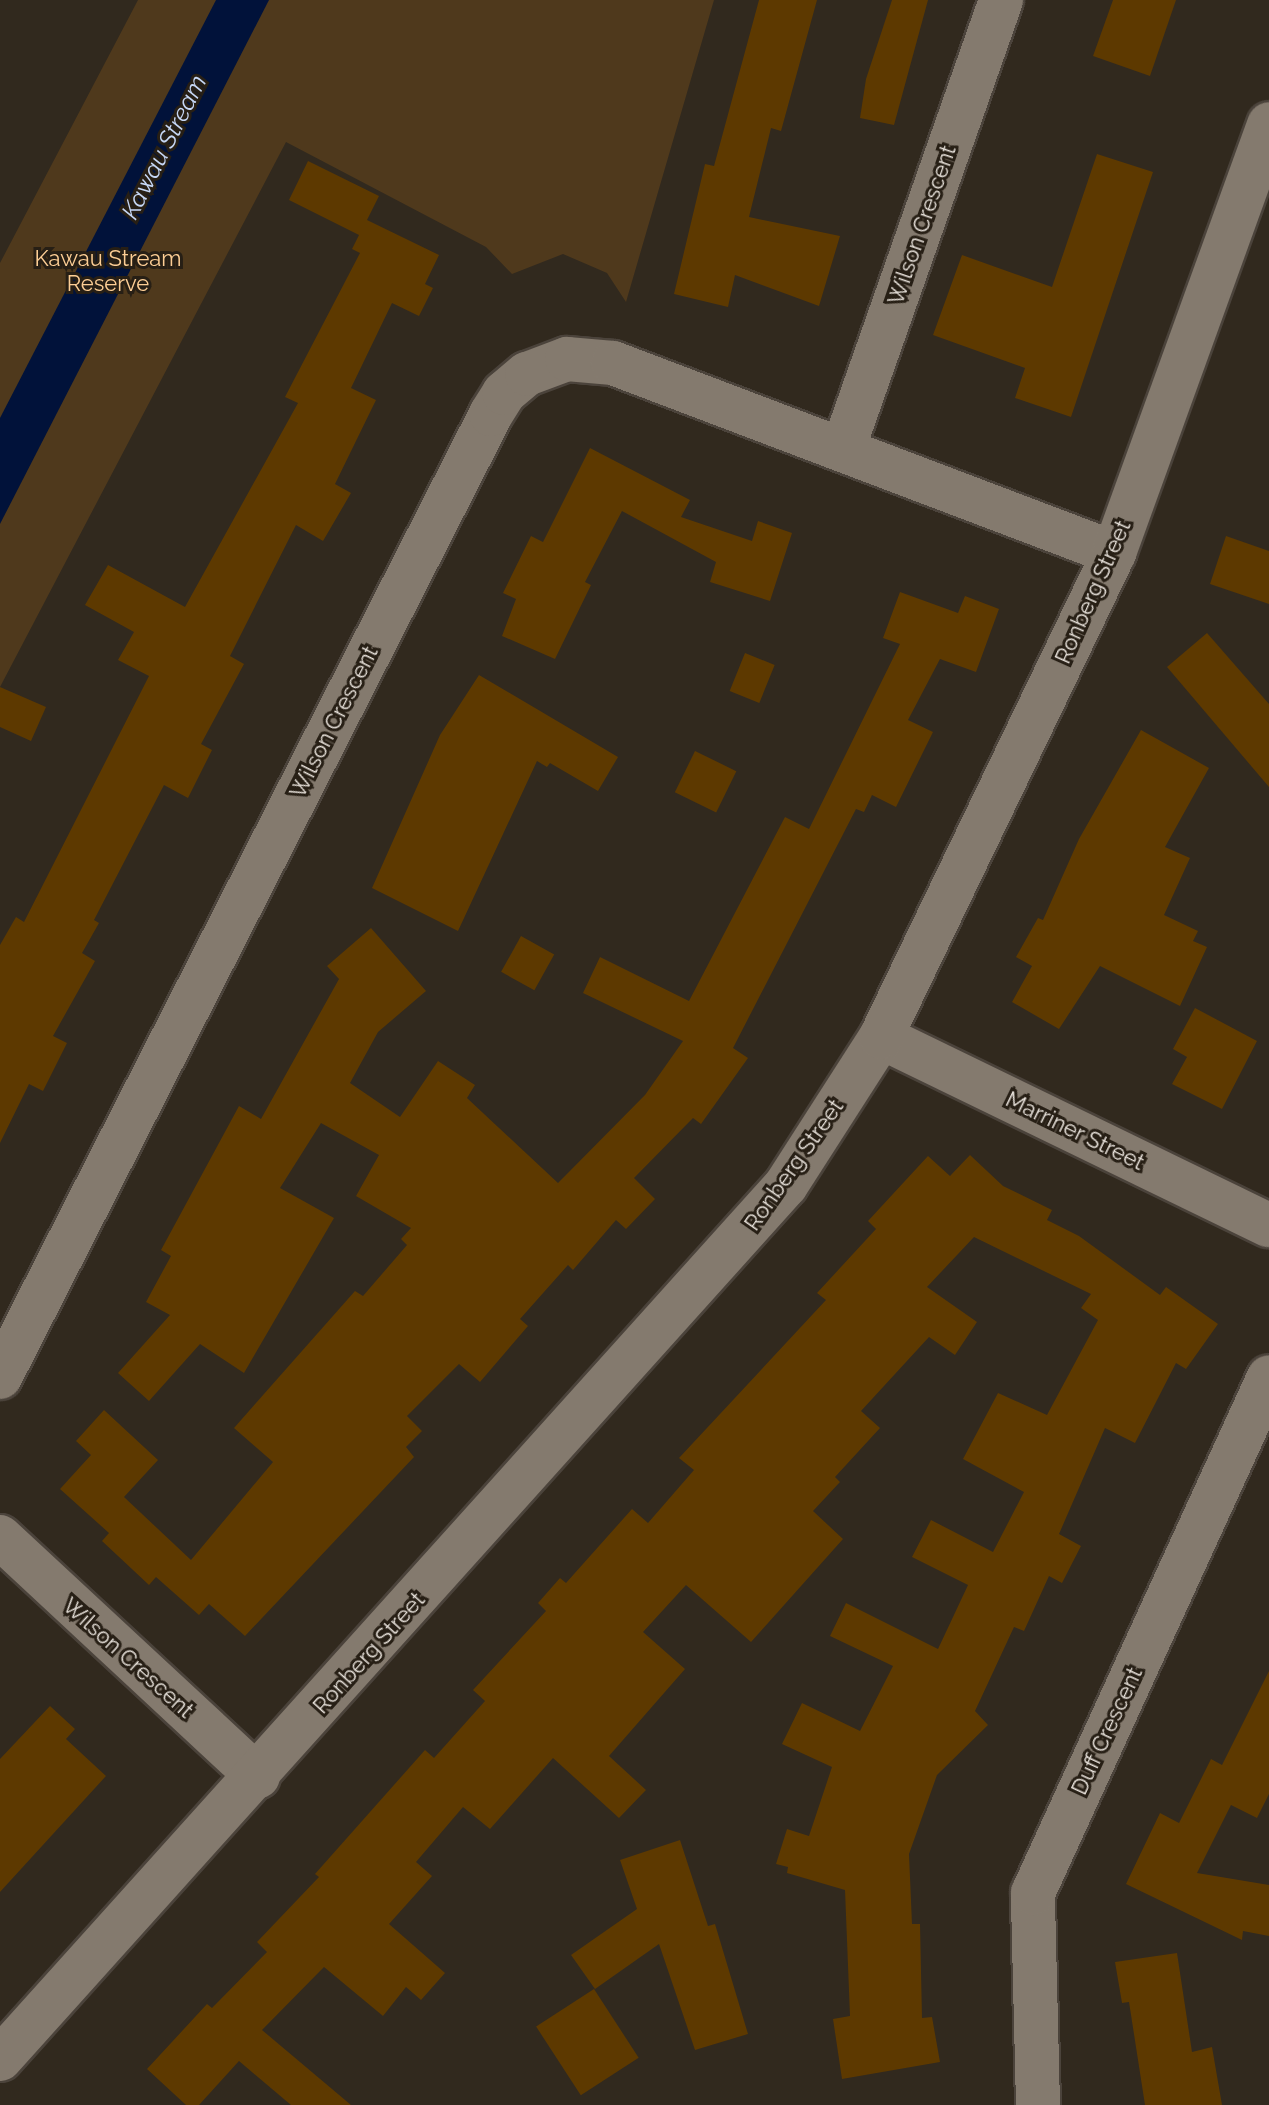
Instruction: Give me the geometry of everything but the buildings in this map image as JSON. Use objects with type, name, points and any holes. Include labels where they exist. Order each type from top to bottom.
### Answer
[{"type":"street","name":"Wilson Crescent","points":[[843,449],[1001,0]]},
{"type":"street","name":"Ronberg Street","points":[[0,2059],[766,1212],[881,1037],[1114,553],[1269,124]]},
{"type":"street","name":"Wilson Crescent","points":[[0,1377],[504,393],[537,370],[567,359],[589,359],[843,449],[1114,553]]},
{"type":"street","name":"Marriner Street","points":[[881,1037],[1269,1225]]},
{"type":"street","name":"Duff Crescent","points":[[1038,2105],[1033,1893],[1269,1377]]},
{"type":"street","name":"Wilson Crescent","points":[[0,1537],[258,1777]]},
{"type":"green space","name":"Kawau Stream Reserve","points":[[138,0],[714,0],[626,302],[607,273],[563,254],[512,274],[486,247],[286,142],[0,687],[0,263]]},
{"type":"water","name":"Kawau Stream","points":[[216,0],[269,0],[0,524],[0,418]]}]
